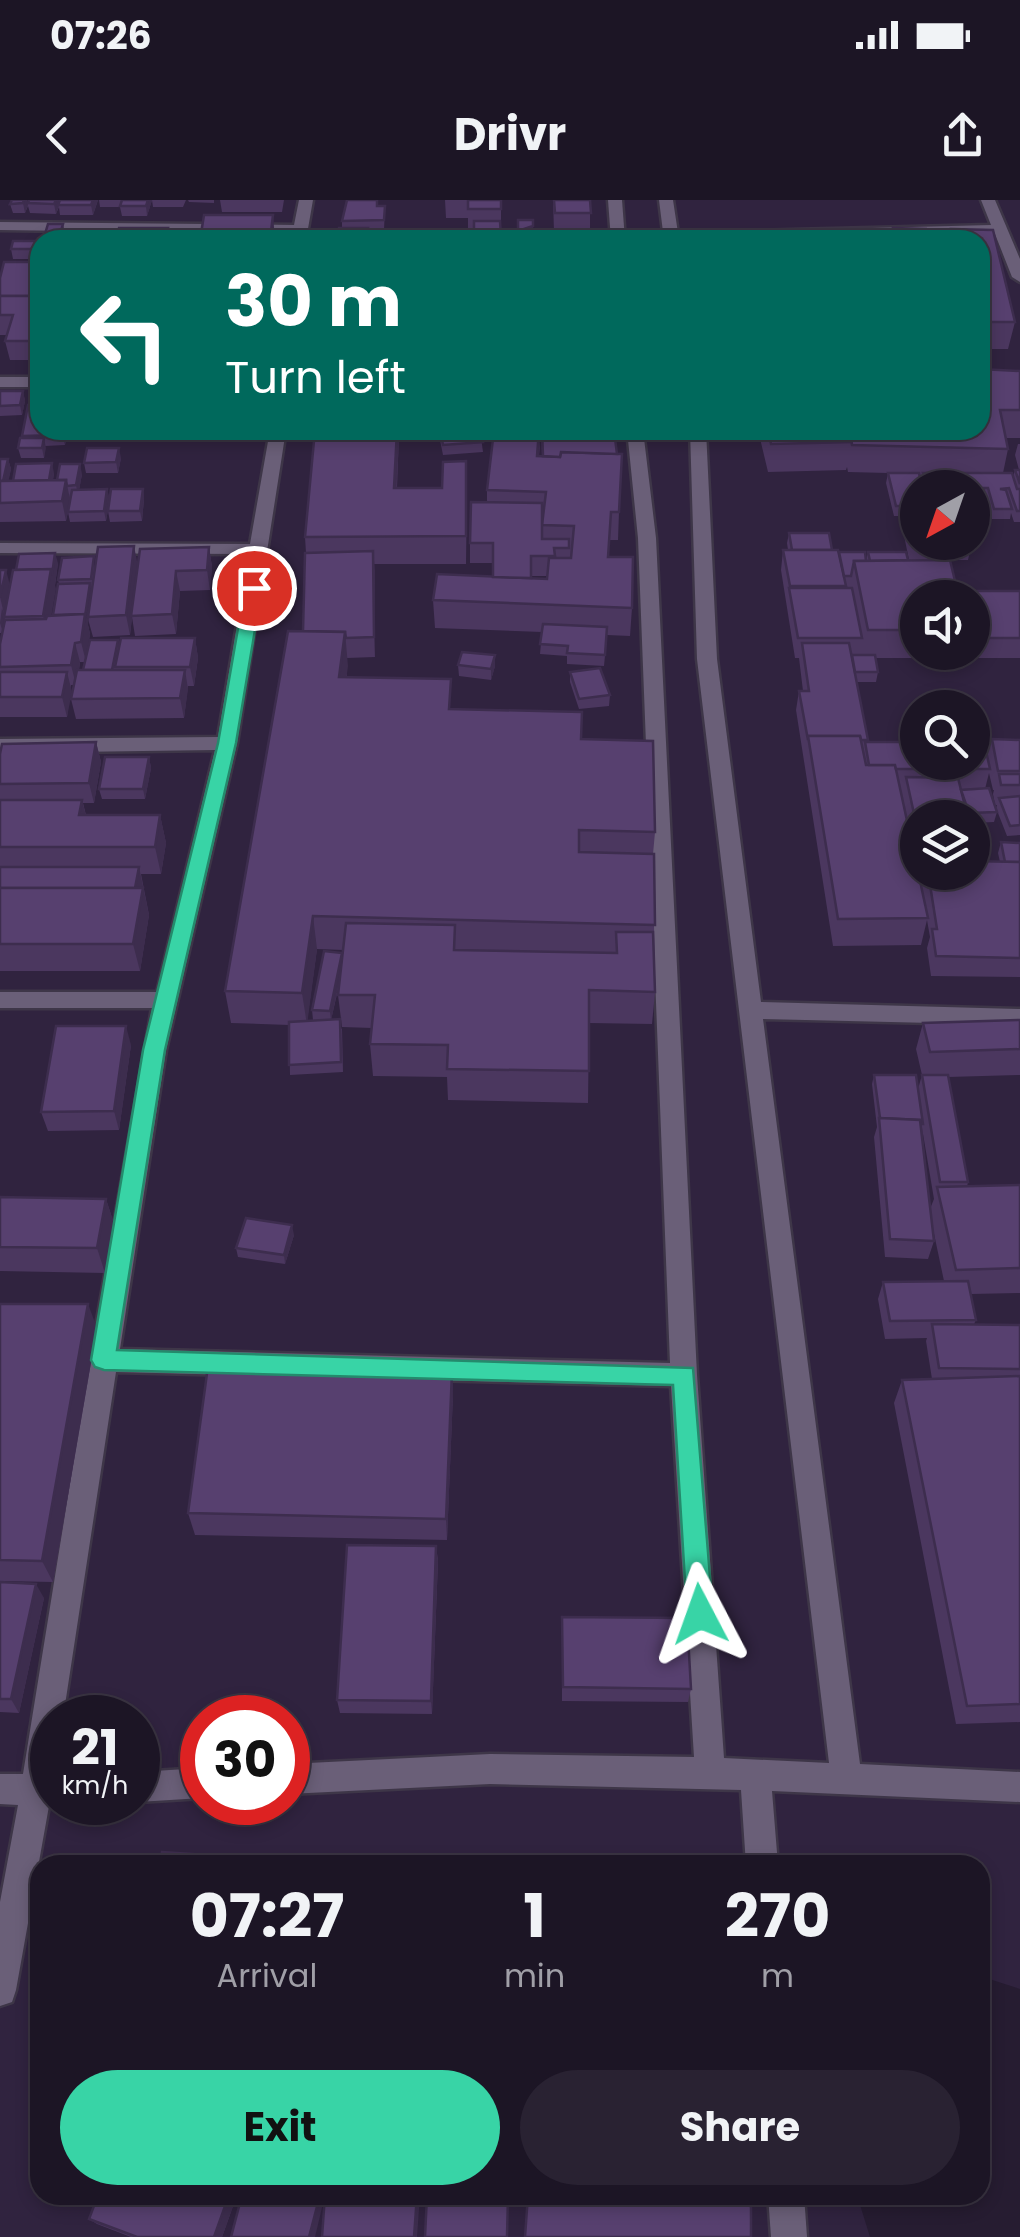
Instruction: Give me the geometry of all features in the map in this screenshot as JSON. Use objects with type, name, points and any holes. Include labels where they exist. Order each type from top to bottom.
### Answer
[{"type":"street","points":[[301,230],[306,200]]},
{"type":"street","points":[[615,200],[617,230]]},
{"type":"street","points":[[666,200],[670,230]]},
{"type":"street","points":[[988,200],[1020,277]]},
{"type":"street","points":[[0,226],[133,230]]},
{"type":"street","points":[[967,230],[1000,229]]},
{"type":"street","points":[[0,382],[30,382]]},
{"type":"street","points":[[57,1695],[104,1360],[154,1050],[227,743],[276,440]]},
{"type":"street","points":[[636,440],[647,538],[684,1375],[710,1773]]},
{"type":"street","points":[[698,440],[707,659],[846,1779]]},
{"type":"street","points":[[0,548],[260,549]]},
{"type":"street","points":[[0,746],[227,743]]},
{"type":"street","points":[[0,1000],[166,1000]]},
{"type":"street","points":[[751,1010],[1020,1016]]},
{"type":"street","points":[[104,1360],[684,1375]]},
{"type":"street","points":[[310,1778],[490,1769],[710,1773],[1020,1786]]},
{"type":"street","points":[[756,1776],[761,1855]]},
{"type":"street","points":[[0,1789],[30,1790]]},
{"type":"street","points":[[0,1990],[36,1825]]},
{"type":"street","points":[[787,2205],[789,2237]]},
{"type":"shaded area","points":[[0,200],[1020,200],[1020,1989],[990,1979],[990,1855],[30,1855],[30,2205],[860,2205],[870,2237],[0,2237]]},
{"type":"building","points":[[56,200],[54,204],[28,203]]},
{"type":"building","points":[[60,200],[93,200],[91,205],[58,205]]},
{"type":"building","points":[[122,200],[148,200],[146,206],[120,206]]},
{"type":"building","points":[[347,200],[377,200],[377,206],[385,206],[384,220],[342,221]]},
{"type":"building","points":[[468,200],[501,200],[501,209],[468,209]]},
{"type":"building","points":[[554,200],[590,200],[591,213],[555,213]]},
{"type":"building","points":[[204,215],[273,215],[271,230],[202,230]]},
{"type":"building","points":[[518,220],[533,220],[533,226],[518,230]]},
{"type":"building","points":[[474,221],[500,221],[501,230],[474,230]]},
{"type":"building","points":[[48,224],[63,224],[61,230],[46,230]]},
{"type":"building","points":[[119,228],[168,228],[168,230]]},
{"type":"building","points":[[951,229],[993,230],[1015,322],[990,322],[990,230]]},
{"type":"building","points":[[13,241],[30,241],[30,249],[11,249]]},
{"type":"building","points":[[4,262],[30,262],[30,296],[0,296]]},
{"type":"building","points":[[0,296],[30,296],[30,341],[5,341],[13,315],[0,315]]},
{"type":"building","points":[[990,370],[1020,371],[1020,410],[1000,410],[1008,449],[852,445],[851,440],[990,440]]},
{"type":"building","points":[[0,391],[23,391],[20,405],[0,406]]},
{"type":"building","points":[[28,405],[30,405],[30,436],[22,436]]},
{"type":"building","points":[[20,438],[44,440],[42,448],[18,448]]},
{"type":"building","points":[[314,440],[396,440],[394,488],[442,488],[443,462],[466,461],[466,536],[305,537]]},
{"type":"building","points":[[442,440],[483,442],[443,445]]},
{"type":"building","points":[[493,440],[538,440],[537,456],[560,457],[561,452],[622,454],[619,512],[611,512],[608,557],[633,557],[632,608],[433,600],[437,574],[547,579],[549,558],[571,558],[574,526],[542,525],[546,492],[487,490]]},
{"type":"building","points":[[542,440],[615,440],[617,454],[561,452],[560,457],[543,456]]},
{"type":"building","points":[[770,440],[851,442],[771,444]]},
{"type":"building","points":[[87,448],[119,448],[116,462],[84,463]]},
{"type":"building","points":[[0,459],[8,459],[3,481],[0,481]]},
{"type":"building","points":[[52,463],[49,480],[13,481],[16,464]]},
{"type":"building","points":[[60,464],[80,464],[76,485],[67,486],[66,480],[57,480]]},
{"type":"building","points":[[888,473],[900,473],[900,506],[896,506]]},
{"type":"building","points":[[990,473],[1012,473],[1020,489],[1020,511],[1009,488],[1000,489],[1006,490],[1012,509],[994,509]]},
{"type":"building","points":[[66,480],[62,501],[0,503],[0,481]]},
{"type":"building","points":[[107,489],[104,511],[68,512],[72,490]]},
{"type":"building","points":[[111,489],[143,489],[140,511],[108,511]]},
{"type":"building","points":[[471,502],[542,503],[542,539],[569,539],[569,548],[554,548],[555,556],[531,556],[531,578],[493,577],[493,543],[470,543]]},
{"type":"building","points":[[789,533],[829,533],[832,550],[792,550]]},
{"type":"building","points":[[134,546],[126,615],[88,617],[98,547]]},
{"type":"building","points":[[209,547],[207,570],[176,571],[172,614],[131,616],[140,549]]},
{"type":"building","points":[[783,550],[838,550],[846,586],[790,586]]},
{"type":"building","points":[[373,551],[374,637],[346,638],[345,632],[303,631],[305,553]]},
{"type":"building","points":[[839,552],[865,552],[866,561],[854,561],[851,576],[844,576]]},
{"type":"building","points":[[868,552],[900,552],[900,560],[908,560],[870,561]]},
{"type":"building","points":[[55,553],[52,575],[51,569],[16,570],[19,554]]},
{"type":"building","points":[[94,556],[91,579],[58,580],[62,558]]},
{"type":"building","points":[[950,560],[955,580],[900,580],[900,630],[868,630],[854,561]]},
{"type":"building","points":[[51,569],[43,616],[4,617],[13,570]]},
{"type":"building","points":[[0,570],[6,570],[0,597]]},
{"type":"building","points":[[90,583],[84,623],[85,614],[53,615],[58,584]]},
{"type":"building","points":[[789,588],[852,588],[862,638],[798,638]]},
{"type":"building","points":[[990,591],[1020,591],[1020,638],[990,638]]},
{"type":"building","points":[[85,614],[81,642],[75,643],[71,665],[0,667],[5,620]]},
{"type":"building","points":[[543,624],[607,627],[605,655],[567,653],[568,646],[540,644]]},
{"type":"building","points":[[288,631],[345,632],[339,677],[451,679],[449,709],[582,712],[581,739],[653,741],[655,832],[579,830],[579,852],[654,854],[655,925],[313,916],[302,993],[225,991]]},
{"type":"building","points":[[121,638],[195,638],[190,667],[115,667]]},
{"type":"building","points":[[90,640],[118,640],[112,670],[83,670]]},
{"type":"building","points":[[802,643],[849,643],[868,740],[861,740],[860,736],[808,736],[808,740],[799,691],[809,691]]},
{"type":"building","points":[[462,652],[495,655],[491,669],[458,665]]},
{"type":"building","points":[[852,655],[875,655],[878,672],[855,672]]},
{"type":"building","points":[[600,668],[610,695],[579,699],[570,672]]},
{"type":"building","points":[[77,670],[185,670],[180,698],[71,699]]},
{"type":"building","points":[[0,672],[67,672],[62,697],[0,697]]},
{"type":"building","points":[[808,736],[860,736],[866,765],[895,765],[903,800],[900,890],[922,890],[928,918],[838,919]]},
{"type":"building","points":[[992,739],[1020,740],[1020,771],[998,771]]},
{"type":"building","points":[[96,742],[89,783],[0,784],[2,744]]},
{"type":"building","points":[[865,742],[900,742],[900,769],[895,765],[869,765]]},
{"type":"building","points":[[105,757],[149,757],[143,789],[99,789]]},
{"type":"building","points":[[999,774],[1020,774],[1020,785],[1001,785]]},
{"type":"building","points":[[907,780],[958,780],[964,800],[911,800]]},
{"type":"building","points":[[989,788],[997,812],[990,812],[990,800],[964,800],[961,790]]},
{"type":"building","points":[[1020,796],[1020,825],[1010,826],[999,798]]},
{"type":"building","points":[[0,800],[82,800],[79,815],[160,815],[155,847],[0,847]]},
{"type":"building","points":[[1001,842],[1020,843],[1020,862],[1005,862]]},
{"type":"building","points":[[990,861],[1020,862],[1020,958],[936,956],[932,929],[937,929],[931,890],[990,890]]},
{"type":"building","points":[[0,867],[139,867],[135,888],[0,888]]},
{"type":"building","points":[[0,888],[143,888],[133,944],[0,944]]},
{"type":"building","points":[[346,923],[455,925],[454,950],[617,953],[616,932],[653,932],[655,992],[589,990],[589,1071],[447,1069],[448,1045],[370,1044],[375,995],[338,995]]},
{"type":"building","points":[[324,951],[342,953],[330,1011],[312,1010]]},
{"type":"building","points":[[340,1019],[341,1062],[289,1065],[289,1022]]},
{"type":"building","points":[[1020,1020],[1020,1049],[930,1052],[923,1023]]},
{"type":"building","points":[[56,1026],[126,1026],[114,1111],[41,1112]]},
{"type":"building","points":[[874,1075],[916,1075],[923,1124],[920,1120],[880,1118]]},
{"type":"building","points":[[922,1075],[948,1075],[968,1182],[940,1182]]},
{"type":"building","points":[[879,1118],[920,1120],[934,1241],[890,1239]]},
{"type":"building","points":[[1020,1185],[1020,1268],[956,1270],[937,1187]]},
{"type":"building","points":[[0,1197],[106,1199],[97,1248],[0,1247]]},
{"type":"building","points":[[246,1218],[292,1225],[284,1255],[236,1248]]},
{"type":"building","points":[[968,1281],[976,1320],[890,1321],[883,1282]]},
{"type":"building","points":[[0,1304],[88,1304],[42,1561],[0,1560]]},
{"type":"building","points":[[932,1324],[1020,1325],[1020,1369],[939,1368]]},
{"type":"building","points":[[208,1366],[452,1371],[446,1519],[188,1513]]},
{"type":"building","points":[[1020,1376],[1020,1704],[967,1706],[902,1380]]},
{"type":"building","points":[[347,1545],[436,1546],[431,1701],[337,1700]]},
{"type":"building","points":[[0,1582],[36,1584],[11,1699],[0,1699]]},
{"type":"building","points":[[562,1617],[687,1618],[691,1689],[563,1687]]},
{"type":"building","points":[[162,1852],[207,1855],[161,1855]]},
{"type":"building","points":[[94,2205],[225,2205],[214,2237],[137,2237],[89,2219]]},
{"type":"building","points":[[239,2205],[317,2205],[309,2237],[231,2237]]},
{"type":"building","points":[[324,2205],[416,2205],[414,2237],[322,2237]]},
{"type":"building","points":[[427,2205],[508,2205],[507,2237],[425,2237]]},
{"type":"building","points":[[527,2205],[751,2206],[751,2237],[525,2237]]},
{"type":"route","points":[[254,588],[227,743],[154,1050],[104,1360],[684,1375],[700,1614]]}]
